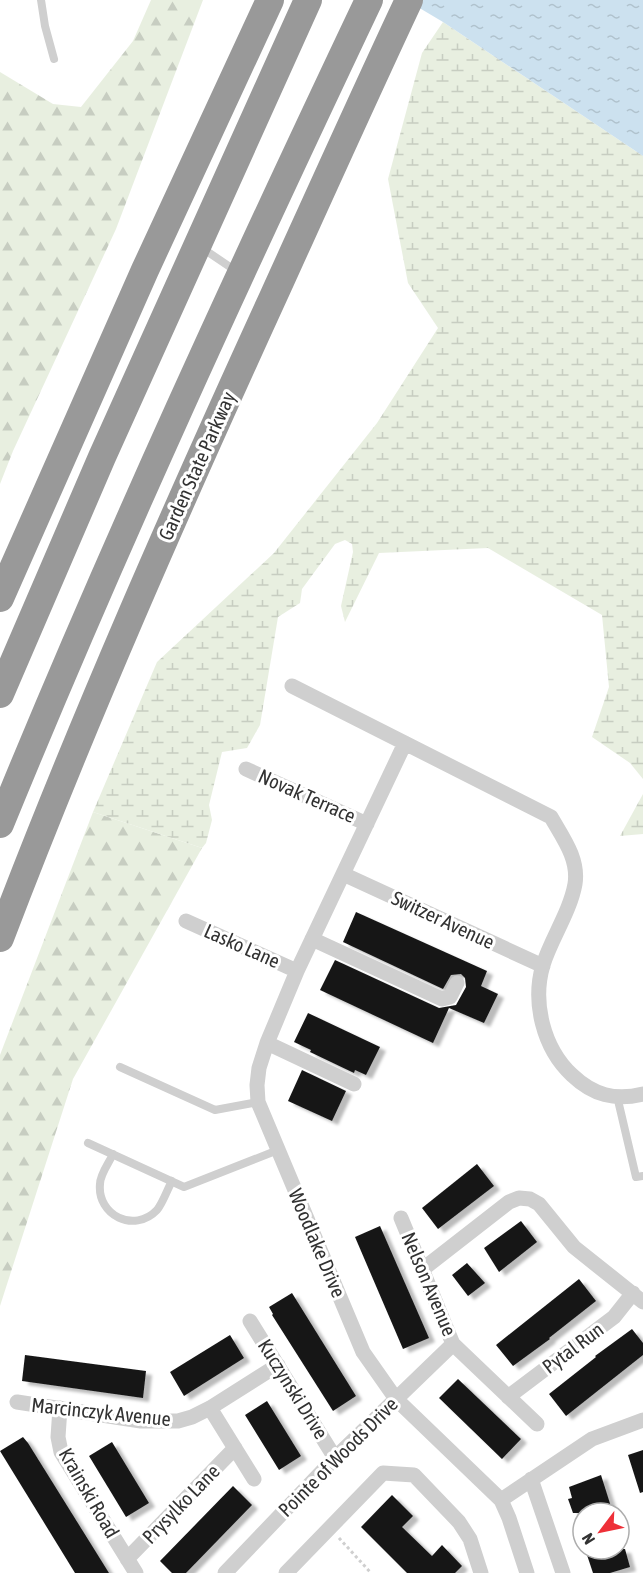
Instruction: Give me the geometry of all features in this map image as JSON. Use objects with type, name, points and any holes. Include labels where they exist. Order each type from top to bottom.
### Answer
[{"type":"highway","points":[[0,598],[136,289],[270,0]]},
{"type":"highway","points":[[0,694],[81,505],[308,0]]},
{"type":"highway","name":"Garden State Parkway","points":[[0,938],[62,779],[137,601],[210,434],[409,0]]},
{"type":"highway","name":"Garden State Parkway","points":[[0,824],[115,552],[240,274],[368,2]]},
{"type":"street","points":[[292,686],[551,817],[572,854],[575,884],[543,966],[540,1011],[546,1034],[555,1054],[586,1088],[616,1096],[632,1097],[643,1094]]},
{"type":"street","name":"Woodlake Drive","points":[[405,743],[297,971],[267,1043],[259,1068],[258,1102],[363,1352],[396,1399],[501,1500],[527,1573]]},
{"type":"street","name":"Novak Terrace","points":[[246,769],[367,824]]},
{"type":"street","name":"Switzer Avenue","points":[[343,874],[543,966]]},
{"type":"street","name":"Lasko Lane","points":[[186,921],[297,971]]},
{"type":"street","points":[[312,939],[442,999],[450,997],[458,983]]},
{"type":"street","points":[[267,1043],[354,1084]]},
{"type":"street","points":[[423,1269],[509,1202],[519,1198],[530,1199],[539,1204],[574,1247],[638,1298]]},
{"type":"street","name":"Nelson Avenue","points":[[401,1218],[453,1344],[537,1424]]},
{"type":"street","name":"Pytal Run","points":[[508,1397],[638,1298]]},
{"type":"street","name":"Kuczynski Drive","points":[[250,1321],[335,1458]]},
{"type":"street","name":"Pointe of Woods Drive","points":[[225,1573],[335,1458],[453,1344]]},
{"type":"street","name":"Marcinczyk Avenue","points":[[17,1402],[165,1422],[192,1417],[210,1408],[278,1365]]},
{"type":"street","name":"Krainski Road","points":[[60,1408],[58,1437],[61,1452],[136,1573]]},
{"type":"street","points":[[210,1408],[254,1479]]},
{"type":"street","points":[[501,1500],[592,1439],[643,1420]]},
{"type":"street","name":"Prysylko Lane","points":[[127,1560],[235,1448]]},
{"type":"street","points":[[286,1573],[383,1473],[414,1475],[459,1522],[470,1539],[481,1573]]},
{"type":"street","points":[[531,1479],[563,1573]]},
{"type":"lane","points":[[41,0],[54,59]]},
{"type":"lane","points":[[198,246],[240,274]]},
{"type":"lane","points":[[120,1067],[215,1110],[258,1102]]},
{"type":"lane","points":[[616,1096],[636,1177],[643,1176]]},
{"type":"lane","points":[[88,1143],[184,1187],[278,1150]]},
{"type":"lane","points":[[113,1154],[99,1181],[100,1195],[107,1209],[120,1220],[139,1221],[157,1210],[172,1181]]},
{"type":"path","points":[[329,1529],[372,1573]]},
{"type":"green space","points":[[151,0],[203,0],[116,229],[13,451],[0,484],[0,72],[53,104],[81,107],[133,41]]},
{"type":"green space","points":[[443,22],[643,156],[643,779],[630,763],[592,737],[609,687],[602,615],[488,548],[379,553],[345,622],[341,606],[353,552],[352,544],[345,540],[335,544],[302,589],[300,603],[278,617],[260,725],[247,748],[222,752],[209,805],[212,820],[206,843],[202,848],[93,812],[157,662],[274,553],[377,423],[438,328],[408,283],[388,179],[422,53]]},
{"type":"green space","points":[[643,794],[643,834],[620,836]]},
{"type":"green space","points":[[93,812],[202,848],[73,1079],[0,1306],[0,1055]]},
{"type":"water","points":[[406,0],[643,0],[643,156],[443,22]]},
{"type":"building","points":[[356,912],[487,971],[481,986],[498,994],[484,1023],[449,1008],[433,1043],[320,990],[335,960],[439,1008],[456,1005],[466,987],[465,978],[461,974],[451,975],[443,989],[343,942]]},
{"type":"building","points":[[308,1013],[380,1047],[366,1075],[355,1070],[354,1073],[294,1042]]},
{"type":"building","points":[[302,1070],[346,1091],[332,1121],[288,1101]]},
{"type":"building","points":[[477,1164],[494,1186],[438,1229],[422,1208]]},
{"type":"building","points":[[521,1221],[537,1242],[499,1272],[484,1248]]},
{"type":"building","points":[[380,1226],[429,1338],[403,1349],[355,1237]]},
{"type":"building","points":[[467,1263],[485,1283],[468,1296],[452,1275]]},
{"type":"building","points":[[579,1279],[596,1301],[513,1366],[496,1345]]},
{"type":"building","points":[[292,1293],[356,1396],[333,1411],[269,1307]]},
{"type":"building","points":[[632,1329],[643,1343],[643,1355],[566,1416],[549,1394]]},
{"type":"building","points":[[230,1335],[244,1358],[184,1396],[170,1372]]},
{"type":"building","points":[[25,1355],[146,1371],[143,1398],[22,1381]]},
{"type":"building","points":[[458,1379],[521,1439],[502,1459],[439,1398]]},
{"type":"building","points":[[267,1401],[301,1456],[279,1470],[245,1415]]},
{"type":"building","points":[[23,1437],[109,1573],[75,1573],[0,1451]]},
{"type":"building","points":[[112,1442],[149,1503],[126,1517],[89,1456]]},
{"type":"building","points":[[643,1450],[643,1492],[640,1493],[628,1455]]},
{"type":"building","points":[[601,1475],[609,1501],[571,1501],[571,1507],[568,1499],[572,1498],[569,1487]]},
{"type":"building","points":[[233,1486],[252,1505],[186,1573],[172,1573],[160,1561]]},
{"type":"building","points":[[392,1495],[413,1516],[402,1527],[432,1556],[442,1545],[462,1566],[455,1573],[407,1573],[361,1527]]},
{"type":"building","points":[[589,1561],[628,1561],[630,1567],[610,1573],[593,1573]]}]
